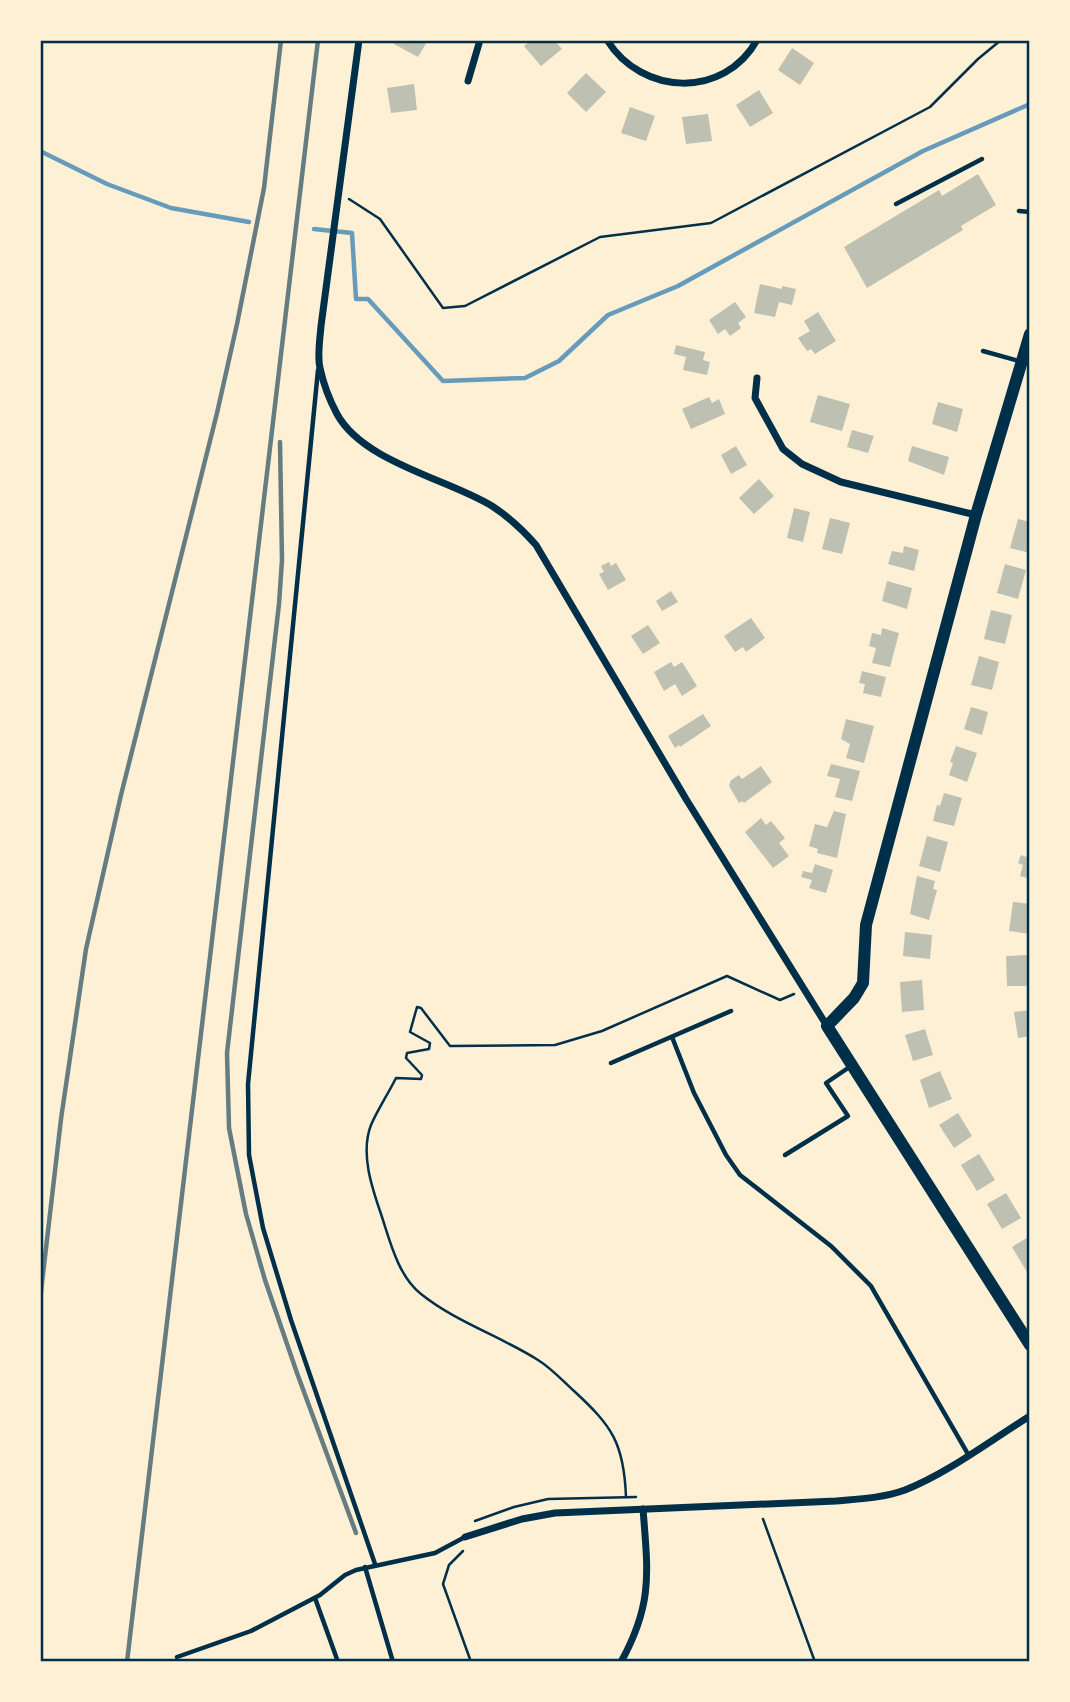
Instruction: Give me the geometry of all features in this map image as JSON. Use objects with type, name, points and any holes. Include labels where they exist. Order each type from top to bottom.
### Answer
[{"type":"street","points":[[359,40],[321,326],[319,365],[337,415],[352,433],[373,449],[490,505],[523,529],[536,545],[802,989],[1030,1345]]},
{"type":"street","points":[[468,80],[480,40]]},
{"type":"street","points":[[607,40],[630,67],[643,75],[684,83],[724,74],[747,57],[757,40]]},
{"type":"street","points":[[827,1026],[854,998],[863,983],[866,925],[976,515],[1030,334]]},
{"type":"street","points":[[757,378],[755,398],[783,449],[802,464],[841,482],[976,515]]},
{"type":"street","points":[[466,1537],[522,1518],[555,1513],[882,1496],[905,1489],[1030,1416]]},
{"type":"street","points":[[621,1662],[642,1616],[647,1592],[643,1509]]},
{"type":"lane","points":[[896,204],[982,159]]},
{"type":"lane","points":[[1019,211],[1030,212]]},
{"type":"lane","points":[[983,351],[1021,361]]},
{"type":"lane","points":[[319,365],[248,1084],[249,1155],[263,1228],[287,1307],[375,1564]]},
{"type":"lane","points":[[611,1063],[732,1011]]},
{"type":"lane","points":[[672,1037],[694,1093],[726,1155],[740,1175],[831,1246],[871,1286],[968,1454]]},
{"type":"lane","points":[[785,1155],[848,1116],[826,1083],[852,1066]]},
{"type":"lane","points":[[177,1657],[251,1631],[315,1598],[345,1575],[375,1564],[435,1553],[466,1537]]},
{"type":"lane","points":[[365,1567],[393,1662]]},
{"type":"lane","points":[[315,1598],[338,1662]]},
{"type":"path","points":[[338,192],[380,219],[443,308],[465,306],[600,237],[711,223],[930,107],[1001,40]]},
{"type":"path","points":[[626,1497],[620,1450],[613,1433],[595,1411],[540,1360],[471,1325],[420,1294],[408,1280],[400,1268],[370,1178],[367,1149],[371,1126],[396,1078],[421,1079],[422,1075],[406,1058],[407,1053],[429,1049],[430,1043],[410,1032],[416,1007],[421,1008],[450,1046],[555,1045],[602,1031],[727,976],[780,1000],[802,989]]},
{"type":"path","points":[[763,1519],[815,1662]]},
{"type":"path","points":[[467,1547],[449,1565],[443,1580],[471,1662]]},
{"type":"building","points":[[396,40],[428,40],[418,57],[394,44]]},
{"type":"building","points":[[531,40],[554,40],[562,49],[541,66],[524,46]]},
{"type":"building","points":[[792,48],[814,63],[800,85],[778,70]]},
{"type":"building","points":[[586,73],[606,92],[586,112],[567,93]]},
{"type":"building","points":[[414,84],[417,110],[391,113],[387,88]]},
{"type":"building","points":[[759,90],[773,113],[750,127],[736,105]]},
{"type":"building","points":[[630,107],[655,116],[646,141],[621,133]]},
{"type":"building","points":[[708,114],[712,141],[686,144],[682,117]]},
{"type":"building","points":[[978,174],[996,205],[961,226],[963,230],[867,288],[844,247],[939,190],[942,196]]},
{"type":"building","points":[[760,284],[796,289],[792,305],[779,302],[775,317],[754,313]]},
{"type":"building","points":[[735,302],[746,317],[738,323],[741,328],[730,336],[725,329],[718,334],[709,320]]},
{"type":"building","points":[[818,312],[836,341],[815,354],[811,349],[807,351],[798,338],[810,331],[804,321]]},
{"type":"building","points":[[676,345],[705,352],[703,360],[710,362],[707,375],[683,370],[686,357],[674,354]]},
{"type":"building","points":[[818,395],[850,404],[842,431],[810,422]]},
{"type":"building","points":[[709,397],[712,403],[719,399],[725,414],[691,429],[682,409]]},
{"type":"building","points":[[938,402],[963,409],[957,432],[932,424]]},
{"type":"building","points":[[852,430],[874,436],[868,453],[847,447]]},
{"type":"building","points":[[736,446],[747,465],[731,474],[721,455]]},
{"type":"building","points":[[912,446],[949,457],[944,475],[908,461]]},
{"type":"building","points":[[759,479],[774,496],[754,514],[739,498]]},
{"type":"building","points":[[794,508],[810,512],[803,542],[787,538]]},
{"type":"building","points":[[830,518],[850,523],[842,554],[822,549]]},
{"type":"building","points":[[1018,519],[1030,522],[1030,553],[1010,548]]},
{"type":"building","points":[[904,546],[919,550],[914,571],[888,564],[892,551],[903,553]]},
{"type":"building","points":[[609,562],[611,566],[616,563],[626,580],[608,590],[599,574],[604,572],[601,566]]},
{"type":"building","points":[[1005,564],[1026,570],[1018,599],[997,593]]},
{"type":"building","points":[[887,581],[912,588],[907,609],[882,601]]},
{"type":"building","points":[[671,591],[678,602],[662,611],[656,601]]},
{"type":"building","points":[[991,610],[1012,615],[1005,644],[984,639]]},
{"type":"building","points":[[751,618],[765,638],[746,652],[743,647],[735,652],[724,636]]},
{"type":"building","points":[[648,625],[660,643],[643,654],[631,636]]},
{"type":"building","points":[[882,628],[899,633],[890,667],[872,663],[876,648],[869,646],[872,633],[881,635]]},
{"type":"building","points":[[979,656],[999,662],[992,690],[971,685]]},
{"type":"building","points":[[671,662],[674,667],[682,662],[697,686],[682,696],[675,684],[664,691],[654,672]]},
{"type":"building","points":[[862,671],[886,677],[881,697],[863,693],[865,684],[859,683]]},
{"type":"building","points":[[971,707],[988,712],[982,735],[964,729]]},
{"type":"building","points":[[703,714],[711,726],[675,748],[668,736]]},
{"type":"building","points":[[846,719],[874,726],[864,763],[846,758],[850,744],[841,739]]},
{"type":"building","points":[[956,746],[977,753],[967,782],[949,775]]},
{"type":"building","points":[[831,764],[860,771],[852,801],[835,797],[840,779],[827,776]]},
{"type":"building","points":[[761,766],[772,782],[744,803],[739,803],[729,786],[731,780],[739,775],[742,779]]},
{"type":"building","points":[[944,793],[962,798],[954,826],[933,821],[937,805],[940,806]]},
{"type":"building","points":[[834,811],[846,814],[837,858],[817,853],[818,849],[809,846],[815,824],[827,827]]},
{"type":"building","points":[[761,818],[766,825],[771,821],[785,838],[779,843],[789,856],[773,868],[745,832]]},
{"type":"building","points":[[927,836],[948,842],[940,872],[919,866]]},
{"type":"building","points":[[1029,849],[1030,879],[1020,876],[1023,865],[1018,863],[1021,855],[1026,857]]},
{"type":"building","points":[[815,864],[833,870],[826,893],[809,888],[812,880],[801,877],[803,871],[812,873]]},
{"type":"building","points":[[917,876],[935,881],[933,889],[937,890],[929,920],[910,914]]},
{"type":"building","points":[[1013,902],[1030,904],[1030,934],[1009,931]]},
{"type":"building","points":[[905,932],[932,935],[930,959],[903,956]]},
{"type":"building","points":[[1028,955],[1030,986],[1007,986],[1006,956]]},
{"type":"building","points":[[922,980],[924,1010],[902,1012],[900,982]]},
{"type":"building","points":[[1030,1010],[1030,1036],[1018,1038],[1014,1012]]},
{"type":"building","points":[[925,1029],[933,1055],[913,1061],[905,1035]]},
{"type":"building","points":[[940,1071],[952,1099],[929,1108],[920,1080]]},
{"type":"building","points":[[958,1113],[972,1136],[954,1148],[939,1125]]},
{"type":"building","points":[[979,1154],[995,1180],[977,1191],[961,1165]]},
{"type":"building","points":[[1006,1193],[1021,1218],[1002,1229],[987,1204]]},
{"type":"building","points":[[1030,1236],[1030,1270],[1027,1272],[1012,1247]]},
{"type":"waterway","points":[[314,229],[352,233],[356,299],[368,299],[443,381],[525,378],[559,361],[608,315],[678,286],[923,151],[1030,104]]},
{"type":"waterway","points":[[40,151],[107,184],[171,208],[249,222]]},
{"type":"railway","points":[[40,1300],[61,1119],[86,949],[121,795],[237,324],[264,188],[281,40]]},
{"type":"railway","points":[[127,1662],[318,40]]},
{"type":"railway","points":[[280,442],[282,560],[279,604],[227,1053],[229,1128],[246,1214],[265,1280],[356,1533]]}]
